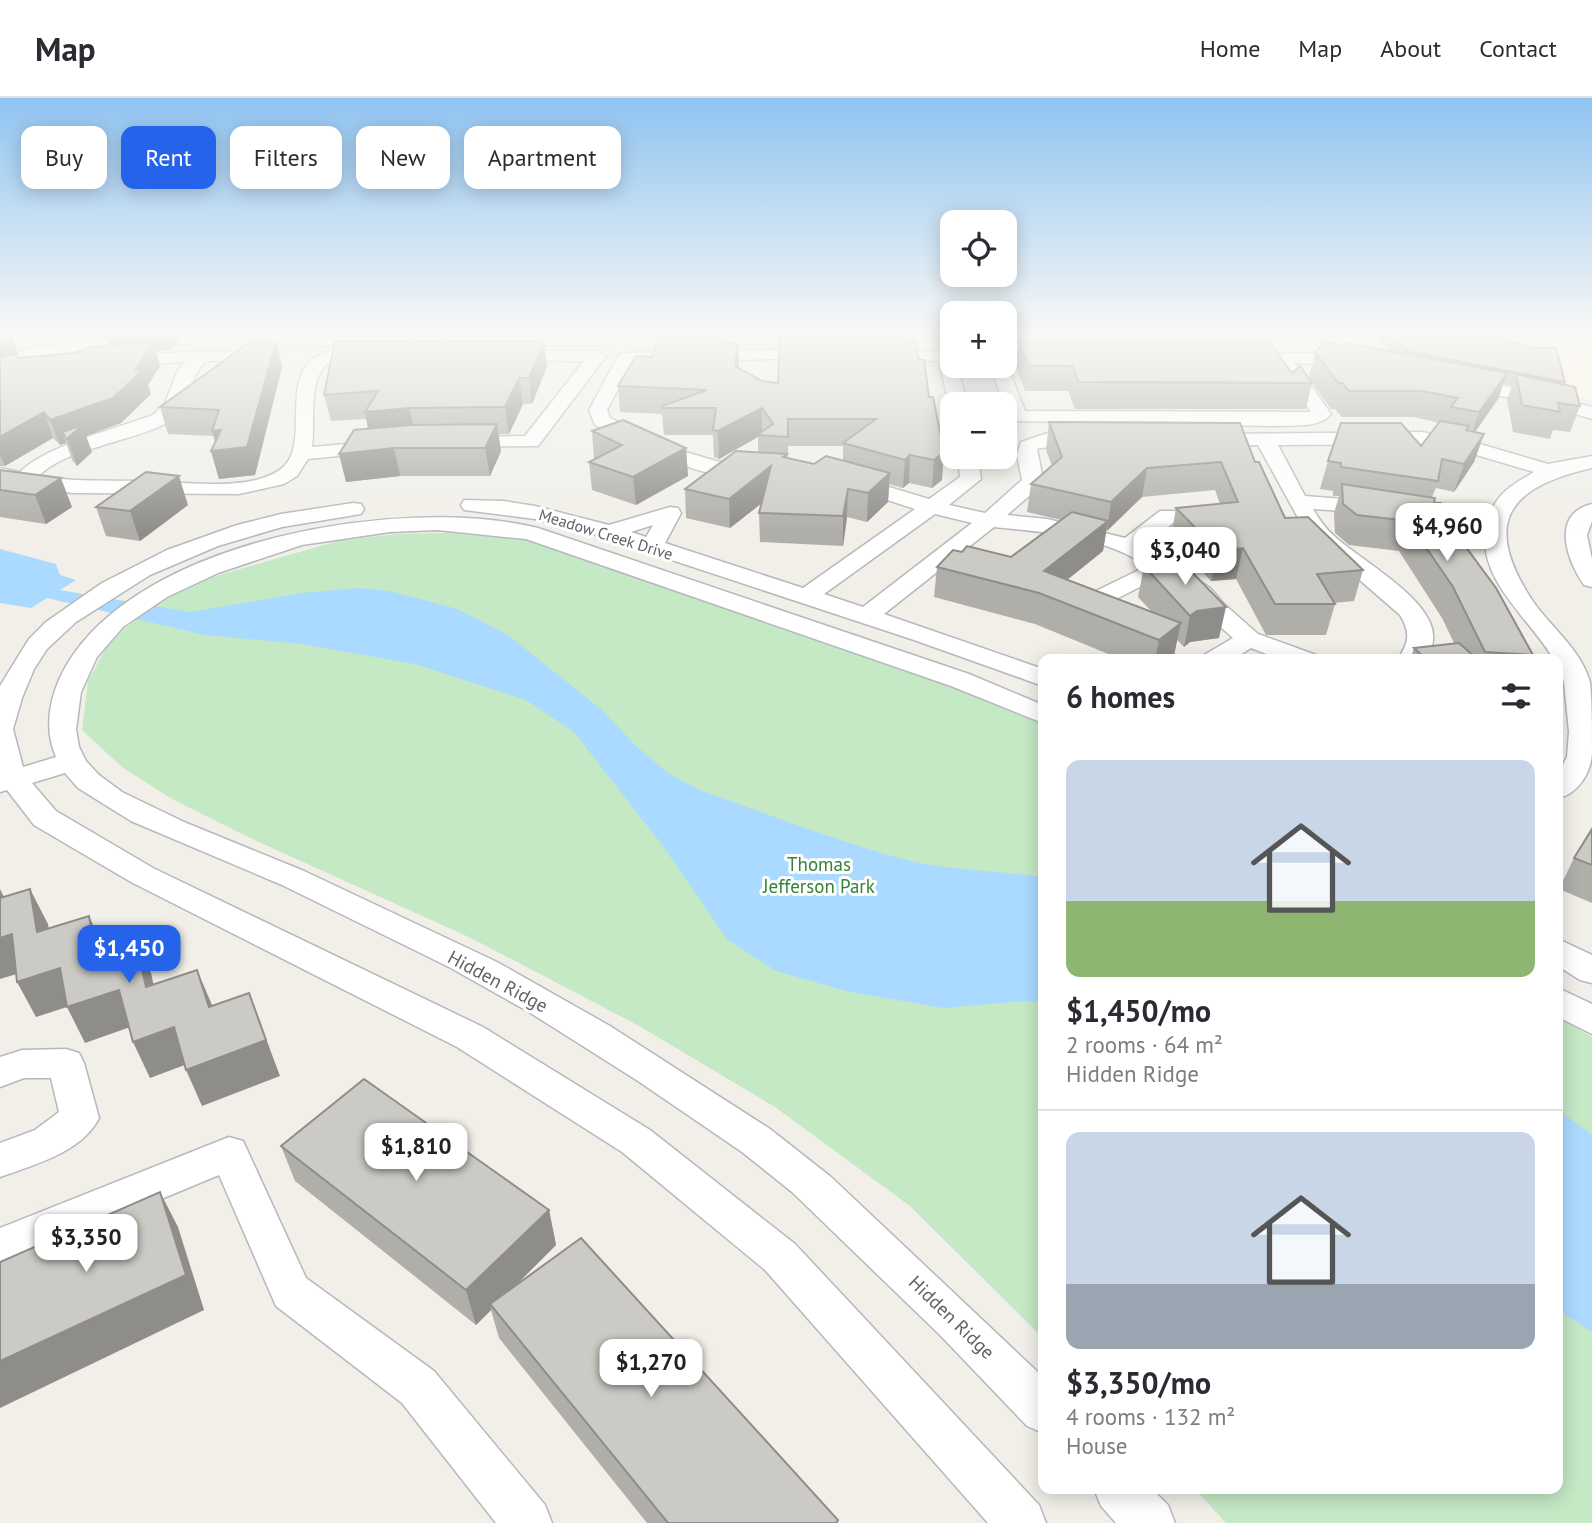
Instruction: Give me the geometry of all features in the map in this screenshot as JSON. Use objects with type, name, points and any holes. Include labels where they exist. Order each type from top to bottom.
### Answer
[{"type":"street","points":[[25,479],[36,467],[58,456],[160,419],[176,400]]},
{"type":"street","points":[[0,474],[45,484],[99,489],[233,489],[281,478],[292,470],[300,454],[306,400]]},
{"type":"street","points":[[438,443],[531,442],[564,400]]},
{"type":"street","points":[[603,400],[598,410],[602,421],[621,432],[718,469],[769,474]]},
{"type":"street","points":[[1011,400],[1015,413],[1020,417],[1271,420],[1311,418],[1322,414],[1312,400]]},
{"type":"street","points":[[1545,400],[1592,413]]},
{"type":"street","points":[[1184,440],[1422,438],[1466,446],[1551,471],[1592,462]]},
{"type":"street","points":[[867,615],[1031,486],[1033,481],[1025,454],[1028,446],[1048,439],[1103,440]]},
{"type":"street","points":[[1265,440],[1317,531],[1375,578],[1411,613],[1419,625],[1421,640],[1413,654]]},
{"type":"street","points":[[300,454],[402,445]]},
{"type":"street","points":[[1563,785],[1581,757],[1583,732],[1577,682],[1565,655],[1522,603],[1495,551],[1497,523],[1503,504],[1515,492],[1592,447]]},
{"type":"street","points":[[652,547],[670,513],[718,469]]},
{"type":"street","points":[[805,597],[971,479],[970,469]]},
{"type":"street","points":[[827,476],[989,520],[1084,533],[1127,547],[1202,593],[1215,610],[1249,639],[1290,654]]},
{"type":"street","points":[[281,478],[303,527]]},
{"type":"street","points":[[233,489],[272,522]]},
{"type":"street","points":[[1300,502],[1343,505],[1498,530]]},
{"type":"street","name":"Meadow Creek Drive","points":[[71,762],[62,735],[66,694],[84,657],[106,629],[133,608],[162,591],[303,527],[394,505],[477,505],[538,513],[608,532],[867,615],[977,652],[1038,676]]},
{"type":"street","points":[[1592,510],[1586,514],[1574,536],[1577,556],[1592,580]]},
{"type":"street","points":[[608,532],[670,513]]},
{"type":"street","points":[[1127,547],[1168,516]]},
{"type":"street","name":"Meadow Creek Drive","points":[[0,729],[5,706],[33,649],[59,623],[119,581],[210,543],[272,522],[303,527],[436,522],[486,525],[530,533],[960,680],[1038,713]]},
{"type":"street","points":[[1106,595],[1163,567]]},
{"type":"street","points":[[1223,654],[1249,639]]},
{"type":"street","points":[[0,729],[6,780],[45,818],[142,875],[470,1037],[636,1141],[780,1257],[1021,1523]]},
{"type":"street","points":[[6,780],[71,762]]},
{"type":"street","name":"Hidden Ridge","points":[[71,762],[83,777],[119,804],[278,871],[485,971],[621,1049],[786,1163],[968,1330],[1038,1404]]},
{"type":"street","points":[[1563,954],[1592,971]]},
{"type":"street","points":[[1563,1004],[1592,1021]]},
{"type":"street","points":[[0,1072],[22,1064],[66,1063],[80,1118],[49,1141],[0,1160]]},
{"type":"street","points":[[0,1247],[229,1153],[291,1292],[418,1387],[527,1523]]},
{"type":"street","points":[[1123,1494],[1150,1523]]},
{"type":"green space","name":"Thomas Jefferson Park","points":[[447,533],[526,540],[958,688],[1038,722],[1038,1333],[910,1206],[775,1107],[641,1027],[473,939],[248,837],[172,799],[122,767],[82,730],[88,681],[105,650],[124,629],[188,584],[338,541],[396,534]]},
{"type":"green space","points":[[1563,1020],[1592,1037],[1592,1523],[1226,1523],[1200,1494],[1563,1494]]},
{"type":"water","points":[[0,549],[56,564],[60,575],[76,580],[60,590],[190,612],[302,593],[357,588],[390,591],[457,609],[508,635],[602,710],[636,746],[668,773],[699,790],[899,858],[952,868],[1038,877],[1038,1002],[1025,1001],[944,1008],[850,992],[776,971],[727,939],[663,846],[574,732],[526,700],[415,664],[301,644],[205,635],[47,598],[31,608],[0,603]]},
{"type":"water","points":[[1563,1114],[1592,1135],[1592,1332],[1563,1313]]},
{"type":"building","points":[[0,400],[109,400],[50,420],[44,412],[0,437]]},
{"type":"building","points":[[170,400],[260,400],[247,447],[211,451],[221,430],[212,431],[219,410],[160,407]]},
{"type":"building","points":[[373,400],[509,400],[505,407],[410,408],[365,412]]},
{"type":"building","points":[[680,400],[934,400],[940,432],[940,455],[934,460],[910,455],[905,460],[843,443],[876,419],[788,419],[788,437],[757,435],[773,424],[762,408],[718,431],[713,430],[716,408],[662,408]]},
{"type":"building","points":[[1457,400],[1488,400],[1479,412],[1451,407]]},
{"type":"building","points":[[1521,400],[1578,400],[1580,406],[1558,403],[1560,412],[1522,405]]},
{"type":"building","points":[[623,420],[686,448],[633,477],[589,462],[622,445],[592,431]]},
{"type":"building","points":[[1440,421],[1469,426],[1466,430],[1484,434],[1464,464],[1442,459],[1438,481],[1341,467],[1341,463],[1328,461],[1341,423],[1401,423],[1421,446]]},
{"type":"building","points":[[1049,422],[1240,423],[1255,462],[1259,462],[1285,518],[1308,517],[1363,570],[1317,574],[1335,604],[1275,604],[1243,548],[1218,551],[1176,508],[1238,502],[1221,462],[1147,468],[1111,502],[1031,484],[1062,457]]},
{"type":"building","points":[[497,424],[485,448],[394,448],[339,454],[354,430],[410,425]]},
{"type":"building","points":[[82,425],[67,439],[62,432]]},
{"type":"building","points":[[736,451],[787,454],[783,457],[814,464],[826,456],[890,473],[868,493],[848,489],[843,516],[759,513],[771,466],[729,499],[685,489]]},
{"type":"building","points":[[0,470],[61,478],[35,495],[0,490]]},
{"type":"building","points":[[146,472],[179,476],[130,511],[96,507]]},
{"type":"building","points":[[1342,484],[1435,498],[1434,503],[1441,503],[1446,535],[1457,535],[1496,588],[1532,654],[1485,652],[1453,587],[1408,521],[1357,515],[1343,504]]},
{"type":"building","points":[[1072,512],[1108,521],[1044,571],[1181,623],[1159,640],[1039,593],[937,567],[953,550],[962,552],[967,546],[1011,557]]},
{"type":"building","points":[[1181,561],[1226,607],[1197,611],[1190,616],[1144,566]]},
{"type":"building","points":[[1459,643],[1471,654],[1420,654],[1414,648]]},
{"type":"building","points":[[1592,829],[1592,865],[1574,858]]},
{"type":"building","points":[[30,889],[37,932],[89,916],[95,950],[135,938],[146,987],[197,970],[209,1007],[249,993],[266,1040],[186,1070],[174,1027],[133,1042],[119,990],[67,1007],[60,968],[17,982],[12,934],[0,938],[0,898]]},
{"type":"building","points":[[364,1079],[549,1210],[466,1290],[281,1146]]},
{"type":"building","points":[[160,1192],[186,1275],[0,1361],[0,1262]]},
{"type":"building","points":[[581,1238],[838,1520],[836,1523],[668,1523],[490,1304]]}]
